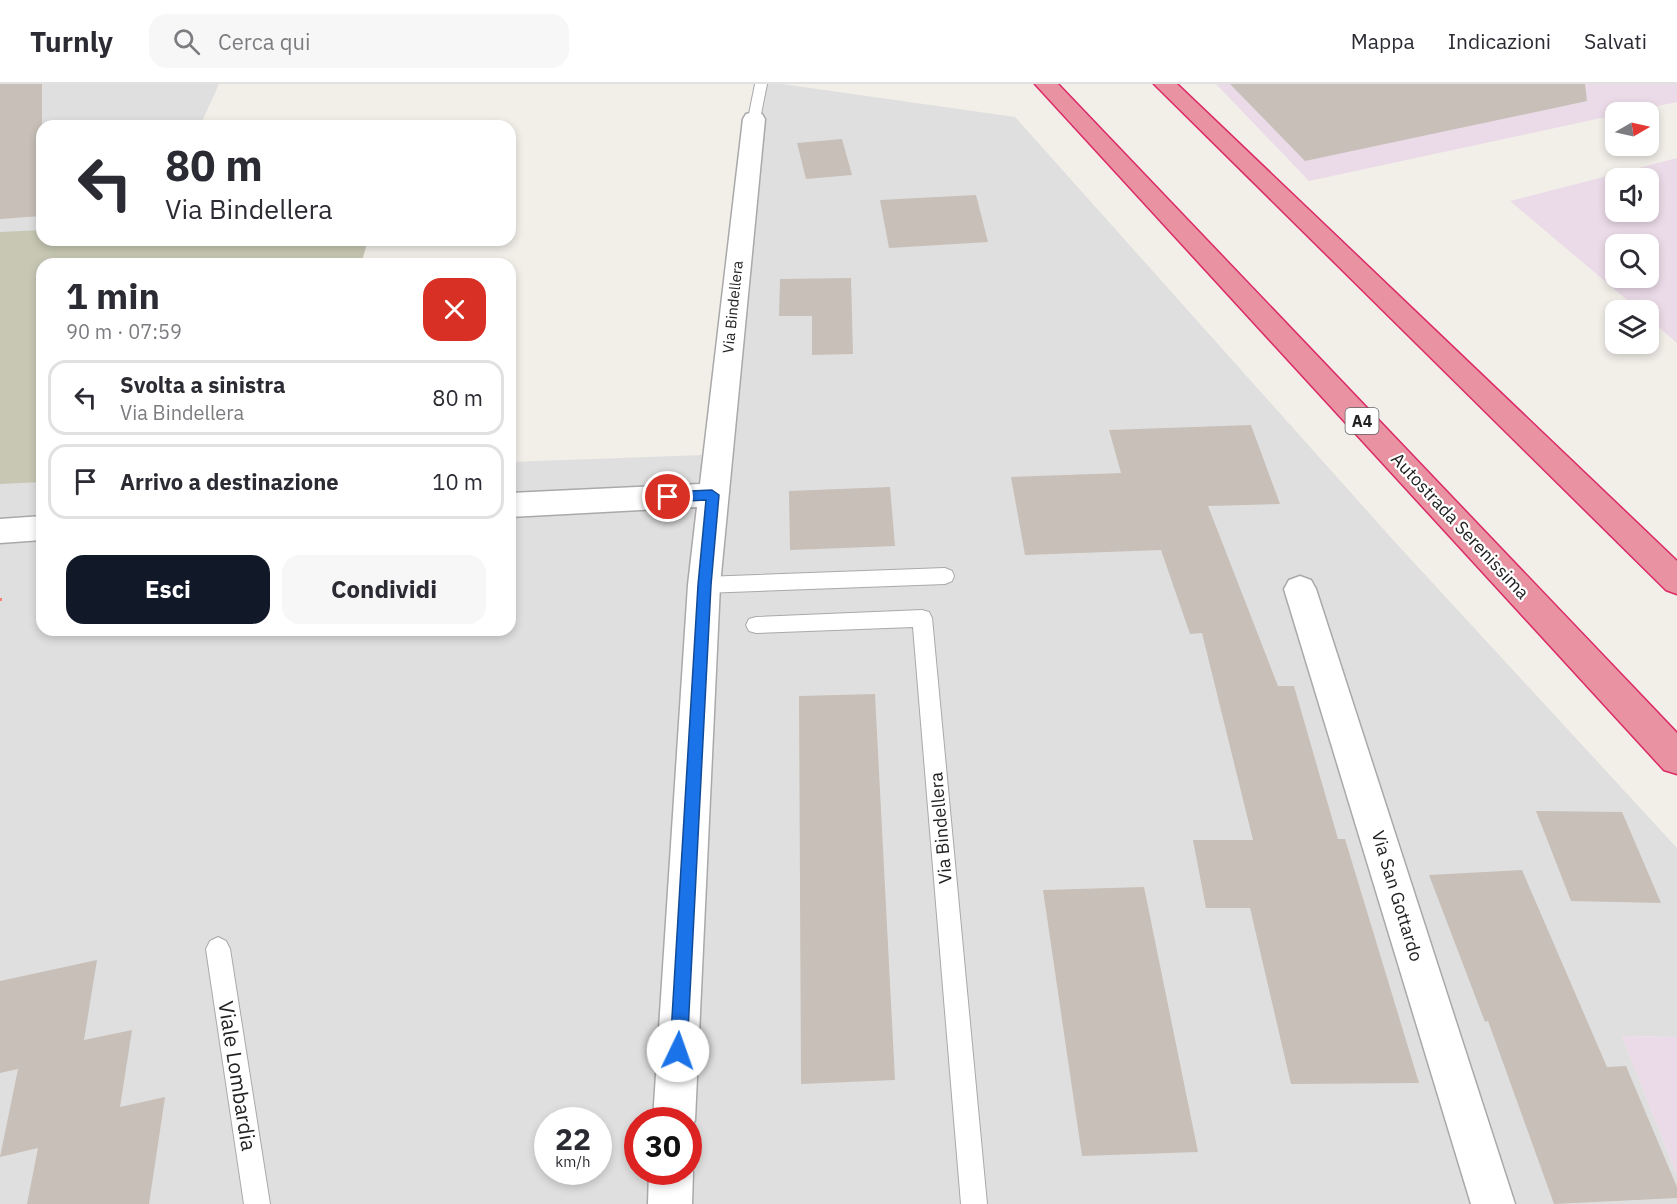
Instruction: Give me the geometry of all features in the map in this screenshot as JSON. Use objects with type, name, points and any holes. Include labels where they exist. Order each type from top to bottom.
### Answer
[{"type":"highway","name":"Autostrada Serenissima","points":[[1046,84],[1677,758]]},
{"type":"highway","points":[[1165,84],[1677,581]]},
{"type":"street","name":"Via Bindellera","points":[[675,1107],[704,585],[754,119]]},
{"type":"street","points":[[516,505],[712,495]]},
{"type":"street","points":[[0,531],[36,528]]},
{"type":"street","name":"Via San Gottardo","points":[[1300,589],[1493,1204]]},
{"type":"street","points":[[670,1204],[671,1185]]},
{"type":"lane","points":[[754,119],[761,84]]},
{"type":"lane","points":[[704,585],[945,576]]},
{"type":"lane","name":"Via Bindellera","points":[[756,625],[922,618],[974,1204]]},
{"type":"lane","name":"Viale Lombardia","points":[[218,949],[257,1204]]},
{"type":"path","points":[[0,598],[0,603]]},
{"type":"shaded area","points":[[0,84],[219,84],[203,120],[36,120],[36,246],[366,246],[363,258],[36,258],[36,636],[516,636],[516,462],[702,455],[661,1107],[624,1107],[624,1185],[656,1185],[654,1204],[0,1204]]},
{"type":"shaded area","points":[[764,84],[782,84],[1015,117],[1395,542],[1677,848],[1677,1037],[1622,1036],[1677,1176],[1677,1204],[677,1204],[678,1185],[702,1185],[702,1107],[682,1107],[710,592]]},
{"type":"shaded area","points":[[1216,84],[1677,84],[1677,102],[1659,106],[1659,102],[1605,102],[1605,117],[1309,181]]},
{"type":"shaded area","points":[[1677,158],[1677,343],[1659,328],[1659,300],[1627,300],[1613,288],[1659,288],[1659,234],[1605,234],[1605,281],[1510,201],[1605,177],[1605,222],[1659,222],[1659,168],[1638,168]]},
{"type":"shaded area","points":[[36,230],[36,246],[366,246],[363,258],[36,258],[36,482],[0,484],[0,232]]},
{"type":"shaded area","points":[[1622,1036],[1677,1037],[1677,1176]]},
{"type":"building","points":[[0,84],[42,84],[42,120],[36,120],[36,216],[0,219]]},
{"type":"building","points":[[1230,84],[1585,84],[1587,101],[1305,161]]},
{"type":"building","points":[[842,139],[852,175],[806,179],[797,143]]},
{"type":"building","points":[[976,195],[988,242],[889,248],[880,200]]},
{"type":"building","points":[[851,278],[853,354],[812,355],[812,316],[779,316],[780,279]]},
{"type":"building","points":[[1251,425],[1280,504],[1208,506],[1278,686],[1294,686],[1338,839],[1345,839],[1419,1083],[1291,1084],[1250,908],[1206,908],[1193,840],[1253,840],[1202,633],[1190,634],[1161,550],[1025,555],[1011,477],[1121,473],[1109,430]]},
{"type":"building","points":[[890,487],[895,546],[790,550],[789,491]]},
{"type":"building","points":[[875,694],[895,1080],[801,1084],[799,696]]},
{"type":"building","points":[[1536,811],[1622,812],[1661,903],[1571,901]]},
{"type":"building","points":[[1522,870],[1607,1067],[1626,1066],[1677,1187],[1677,1198],[1554,1204],[1488,1021],[1485,1022],[1429,875]]},
{"type":"building","points":[[1144,887],[1198,1152],[1082,1156],[1043,890]]},
{"type":"building","points":[[97,960],[84,1040],[132,1030],[120,1107],[165,1097],[149,1204],[27,1204],[38,1148],[0,1157],[18,1069],[0,1073],[0,981]]},
{"type":"route","points":[[668,497],[712,495],[704,585],[678,1051]]}]
